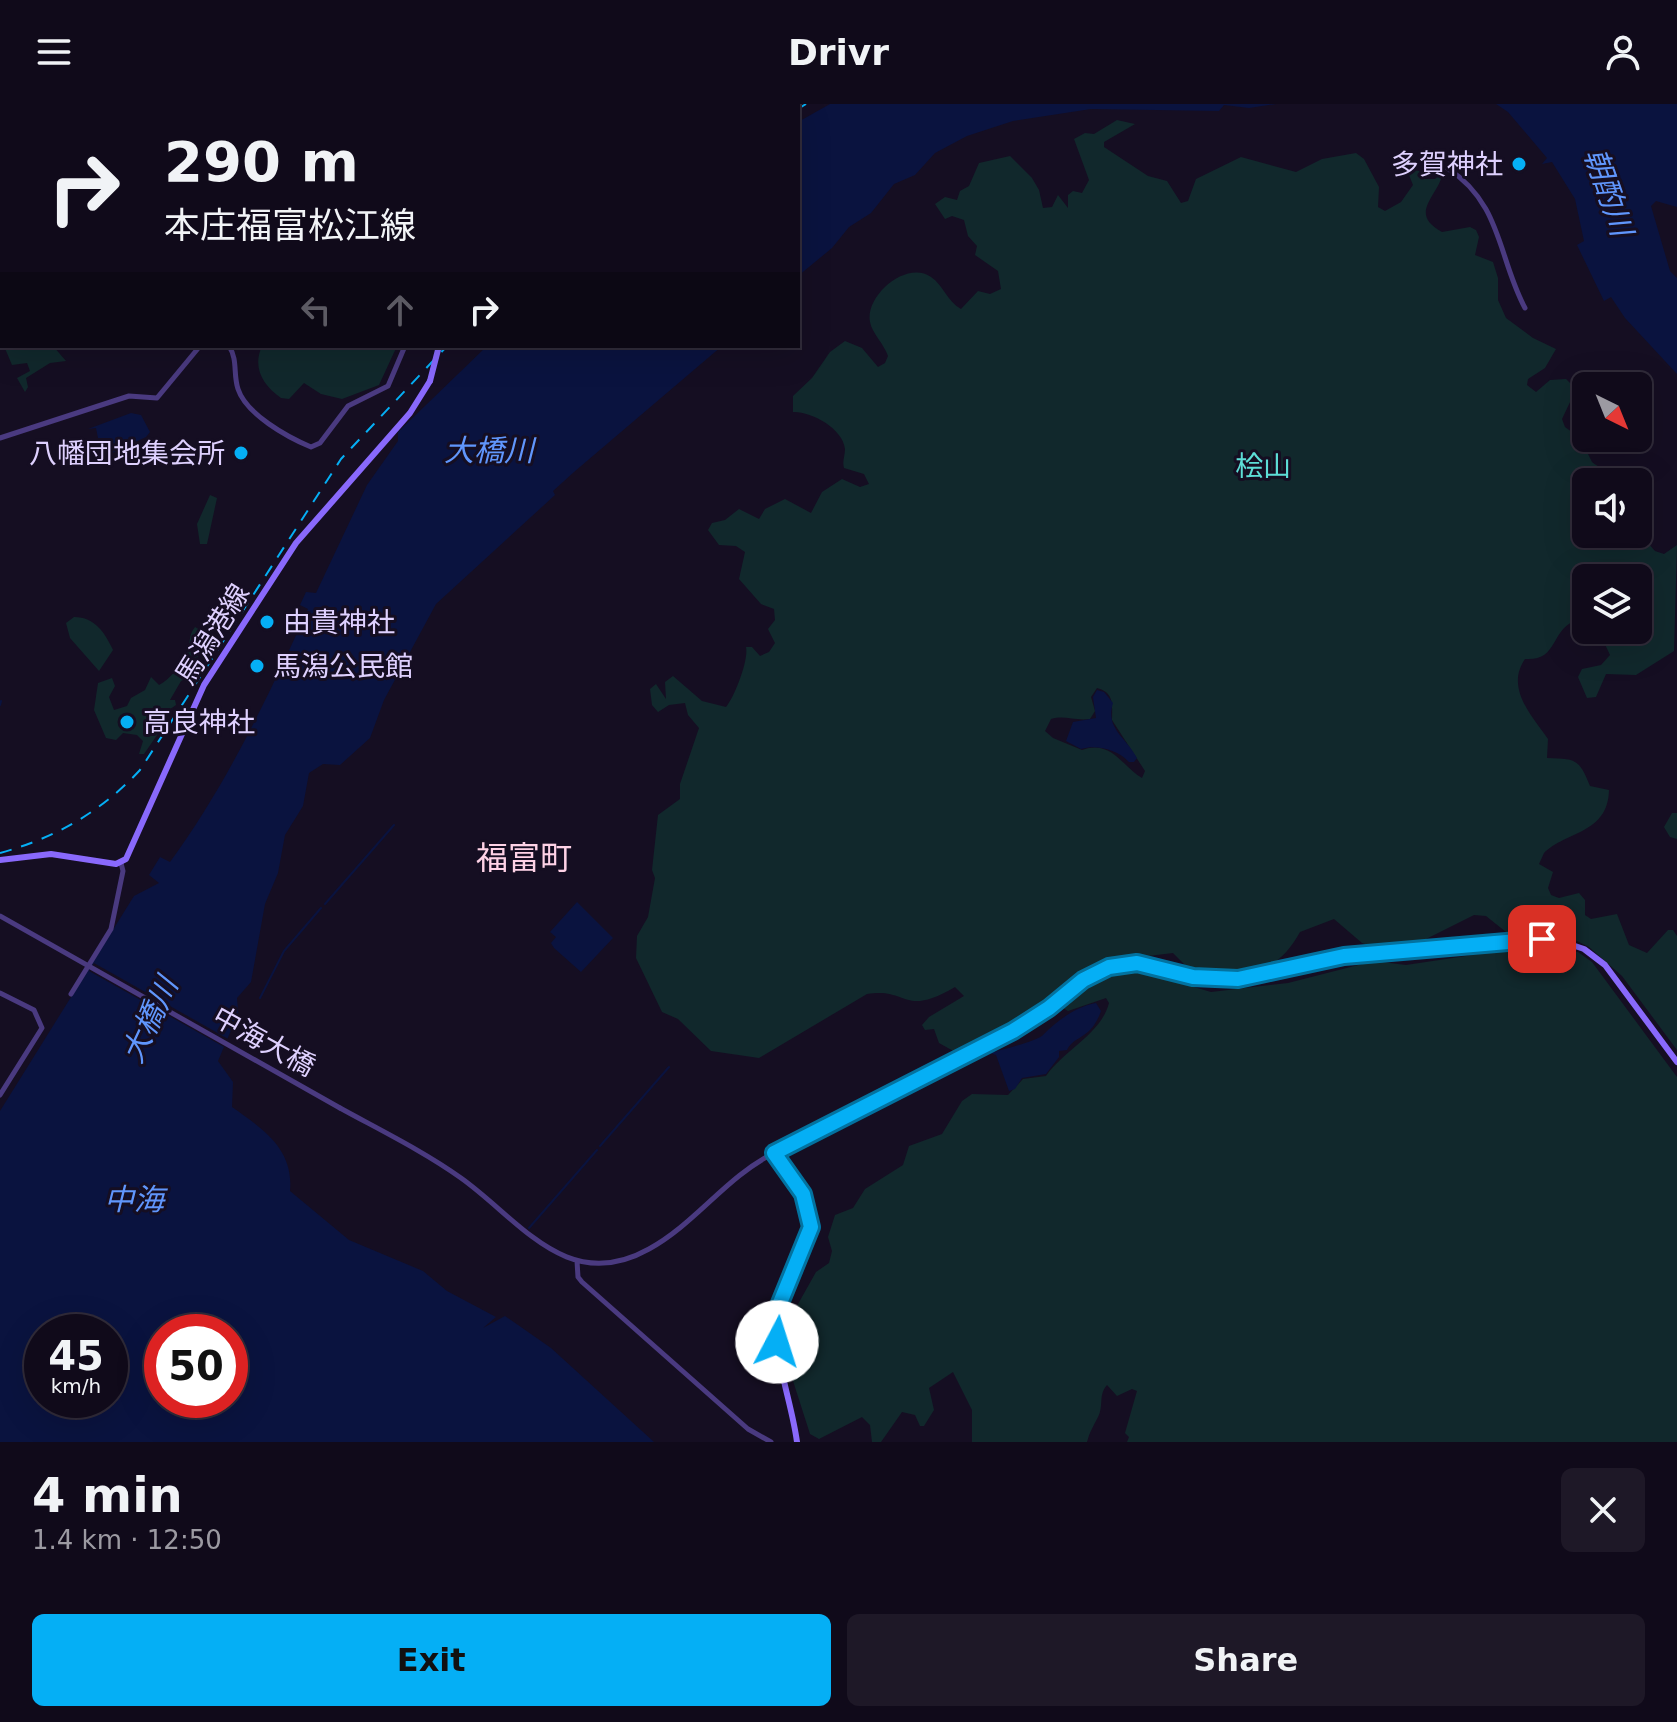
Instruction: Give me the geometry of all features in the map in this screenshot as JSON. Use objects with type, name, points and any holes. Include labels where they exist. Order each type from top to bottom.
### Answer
[{"type":"main road","name":"馬潟港線","points":[[121,863],[143,825],[195,702],[289,553],[410,413],[430,381],[438,348]]},
{"type":"main road","points":[[0,860],[51,854],[121,863]]},
{"type":"main road","points":[[797,1442],[777,1329],[782,1297],[810,1236],[811,1216],[803,1194],[774,1153],[1013,1031],[1049,1008],[1083,980],[1123,964],[1146,965],[1225,980],[1344,956],[1557,940],[1584,949],[1605,965],[1677,1062]]},
{"type":"street","points":[[1447,168],[1466,182],[1484,206],[1502,242],[1525,308]]},
{"type":"street","points":[[0,438],[129,396],[157,398],[198,348]]},
{"type":"street","points":[[230,348],[235,359],[238,390],[250,409],[311,447],[320,443],[348,406],[388,386],[404,348]]},
{"type":"street","points":[[71,994],[111,929],[123,871],[121,863]]},
{"type":"street","name":"中海大橋","points":[[0,916],[437,1163],[541,1245],[577,1261]]},
{"type":"street","points":[[0,993],[34,1010],[42,1028],[0,1095]]},
{"type":"street","points":[[771,1442],[748,1429],[582,1282],[578,1277],[577,1261],[622,1261],[653,1248],[729,1182],[774,1153]]},
{"type":"green space","name":"桧山","points":[[1117,120],[1135,124],[1104,142],[1104,147],[1148,176],[1167,181],[1181,203],[1188,201],[1196,179],[1241,157],[1296,172],[1322,159],[1356,153],[1364,159],[1379,187],[1378,207],[1385,211],[1401,202],[1413,185],[1409,175],[1413,170],[1419,171],[1423,179],[1435,179],[1443,172],[1428,204],[1427,218],[1442,232],[1470,227],[1476,230],[1479,237],[1475,255],[1493,262],[1498,278],[1498,300],[1506,318],[1533,338],[1556,349],[1545,368],[1528,379],[1527,385],[1536,392],[1550,380],[1566,379],[1570,383],[1571,400],[1562,419],[1565,427],[1572,432],[1572,452],[1587,452],[1592,462],[1602,468],[1572,468],[1572,548],[1652,548],[1664,554],[1677,545],[1674,651],[1636,675],[1606,674],[1596,697],[1587,698],[1578,677],[1582,669],[1601,665],[1610,655],[1605,644],[1652,644],[1652,564],[1572,564],[1572,622],[1561,632],[1549,651],[1536,658],[1525,659],[1518,680],[1519,691],[1528,711],[1548,739],[1547,758],[1575,762],[1583,770],[1590,786],[1609,790],[1602,815],[1594,823],[1544,853],[1539,864],[1553,872],[1548,888],[1551,895],[1559,898],[1579,893],[1585,900],[1585,915],[1591,919],[1617,914],[1629,945],[1647,953],[1668,930],[1673,930],[1677,936],[1677,1050],[1622,976],[1589,947],[1573,939],[1506,932],[1486,916],[1474,915],[1416,944],[1374,947],[1362,943],[1334,919],[1300,932],[1279,959],[1267,967],[1241,975],[1192,972],[1173,953],[1115,960],[1088,970],[1034,1014],[957,1053],[939,1043],[934,1029],[925,1030],[922,1025],[929,1017],[964,996],[955,987],[938,996],[915,1001],[891,994],[867,994],[759,1058],[711,1051],[678,1019],[662,1012],[636,958],[637,936],[648,917],[655,878],[652,870],[658,815],[680,799],[680,784],[699,728],[688,715],[685,703],[669,705],[658,712],[652,705],[650,689],[656,684],[666,699],[665,682],[673,676],[702,701],[726,707],[740,678],[746,647],[752,647],[760,656],[769,652],[775,643],[768,629],[775,620],[774,609],[761,604],[739,579],[745,552],[736,546],[719,545],[708,530],[712,523],[725,520],[739,509],[759,519],[765,509],[785,499],[811,513],[822,492],[842,479],[860,487],[869,484],[864,474],[844,468],[843,441],[832,428],[816,418],[793,412],[793,396],[812,378],[830,352],[845,341],[862,348],[878,367],[885,363],[888,356],[871,326],[870,312],[881,292],[899,277],[921,273],[931,277],[961,309],[978,291],[990,294],[1001,289],[998,271],[975,255],[977,246],[968,236],[964,220],[952,216],[945,219],[935,204],[945,197],[957,200],[960,191],[969,186],[979,163],[1010,156],[1032,178],[1039,190],[1043,208],[1052,207],[1058,195],[1068,208],[1068,195],[1073,191],[1082,193],[1089,180],[1074,139],[1085,133],[1094,134]],"holes":[[[1097,688],[1107,693],[1111,700],[1112,720],[1145,771],[1142,778],[1109,751],[1101,748],[1082,750],[1053,738],[1045,731],[1051,719],[1090,719],[1095,711],[1091,697]]]},
{"type":"green space","points":[[5,348],[55,348],[66,361],[50,363],[26,378],[28,387],[25,392],[17,378],[30,371],[27,363],[12,365]]},
{"type":"green space","points":[[261,348],[396,348],[379,385],[342,399],[321,394],[304,383],[289,399],[281,398],[264,382],[259,369]]},
{"type":"green space","points":[[210,495],[217,498],[207,544],[200,544],[197,524]]},
{"type":"green space","points":[[74,617],[93,623],[103,632],[113,650],[99,671],[70,638],[66,623]]},
{"type":"green space","points":[[195,627],[200,630],[195,641],[199,663],[193,675],[181,681],[170,700],[175,700],[176,705],[166,712],[164,725],[144,754],[139,754],[143,741],[137,735],[123,733],[116,740],[106,738],[94,710],[98,683],[112,678],[115,686],[109,697],[114,710],[127,706],[131,698],[145,690],[151,677],[159,685],[175,671],[185,657]]},
{"type":"green space","points":[[1672,813],[1677,813],[1677,839],[1670,837],[1664,827]]},
{"type":"green space","points":[[1532,946],[1578,952],[1592,962],[1677,1077],[1677,1442],[1127,1442],[1129,1437],[1125,1433],[1137,1391],[1132,1389],[1117,1396],[1107,1385],[1100,1413],[1087,1442],[972,1442],[972,1410],[953,1372],[929,1388],[934,1410],[924,1426],[920,1426],[915,1415],[902,1412],[881,1442],[872,1442],[870,1425],[862,1417],[819,1439],[810,1434],[786,1359],[784,1329],[816,1272],[829,1263],[832,1251],[828,1237],[835,1215],[853,1208],[865,1189],[903,1165],[909,1146],[942,1134],[962,1101],[972,1094],[1008,1095],[1023,1079],[1046,1076],[1091,1033],[1105,1014],[1109,1003],[1106,998],[1068,1011],[1061,1007],[1092,981],[1120,971],[1153,975],[1211,992],[1288,983],[1374,961],[1406,965]]},
{"type":"water","points":[[830,104],[1276,104],[1249,108],[1224,105],[1219,111],[1091,109],[1013,121],[967,136],[935,153],[915,175],[894,184],[871,213],[849,227],[832,248],[800,274],[800,121]]},
{"type":"water","name":"朝酌川","points":[[1496,104],[1677,104],[1677,207],[1656,201],[1651,206],[1670,271],[1677,278],[1677,374],[1625,318],[1611,297],[1604,301],[1577,245],[1584,241],[1575,199],[1552,162],[1542,164],[1547,158],[1508,112]]},
{"type":"water","points":[[485,348],[720,348],[574,472],[553,491],[555,495],[436,604],[384,700],[370,738],[340,765],[323,764],[309,773],[303,806],[285,835],[278,873],[265,904],[251,982],[237,998],[239,1022],[232,1028],[218,1061],[233,1082],[232,1107],[265,1132],[282,1152],[290,1176],[290,1191],[349,1240],[423,1271],[447,1291],[496,1317],[483,1328],[505,1316],[551,1348],[654,1442],[0,1442],[0,1111],[134,896],[159,883],[149,875],[160,857],[170,862],[210,802],[262,707],[308,609],[300,605],[306,592],[316,593],[367,485],[398,441],[398,432]]},
{"type":"water","points":[[131,413],[141,415],[150,432],[146,437],[102,458],[96,428],[88,429]]},
{"type":"water","points":[[1097,690],[1104,692],[1113,703],[1114,726],[1137,758],[1134,762],[1107,749],[1081,749],[1066,741],[1073,722],[1096,718],[1093,697]]},
{"type":"water","points":[[577,902],[613,938],[581,972],[554,948],[551,943],[556,937],[550,932]]},
{"type":"water","points":[[1096,1003],[1101,1011],[1088,1032],[1067,1050],[1059,1051],[1059,1057],[1046,1074],[1022,1078],[1015,1089],[1009,1091],[996,1055],[990,1053],[1035,1040],[1067,1015]]},
{"type":"pier","points":[[94,963],[230,1040],[226,1048],[89,971]]},
{"type":"waterway","points":[[0,705],[1,701]]},
{"type":"waterway","points":[[325,904],[394,825]]},
{"type":"waterway","points":[[260,998],[284,951],[321,908]]},
{"type":"waterway","points":[[600,1146],[669,1067]]},
{"type":"waterway","points":[[529,1228],[597,1150]]},
{"type":"railway","points":[[800,108],[806,104]]},
{"type":"railway","points":[[0,853],[40,840],[76,822],[109,799],[140,770],[341,459],[445,348]]},
{"type":"place","name":"多賀神社","points":[[1519,164]]},
{"type":"place","name":"八幡団地集会所","points":[[241,453]]},
{"type":"place","name":"由貴神社","points":[[267,622]]},
{"type":"place","name":"馬潟公民館","points":[[257,666]]},
{"type":"place","name":"高良神社","points":[[127,722]]},
{"type":"district","name":"福富町","points":[[524,858]]},
{"type":"route","points":[[777,1342],[780,1303],[810,1236],[811,1216],[803,1194],[774,1153],[1033,1020],[1095,972],[1137,963],[1193,977],[1225,980],[1344,956],[1542,939]]},
{"type":"water label","name":"大橋川","points":[[489,451]]},
{"type":"water label","name":"大橋川","points":[[150,1020]]},
{"type":"water label","name":"中海","points":[[134,1200]]}]
